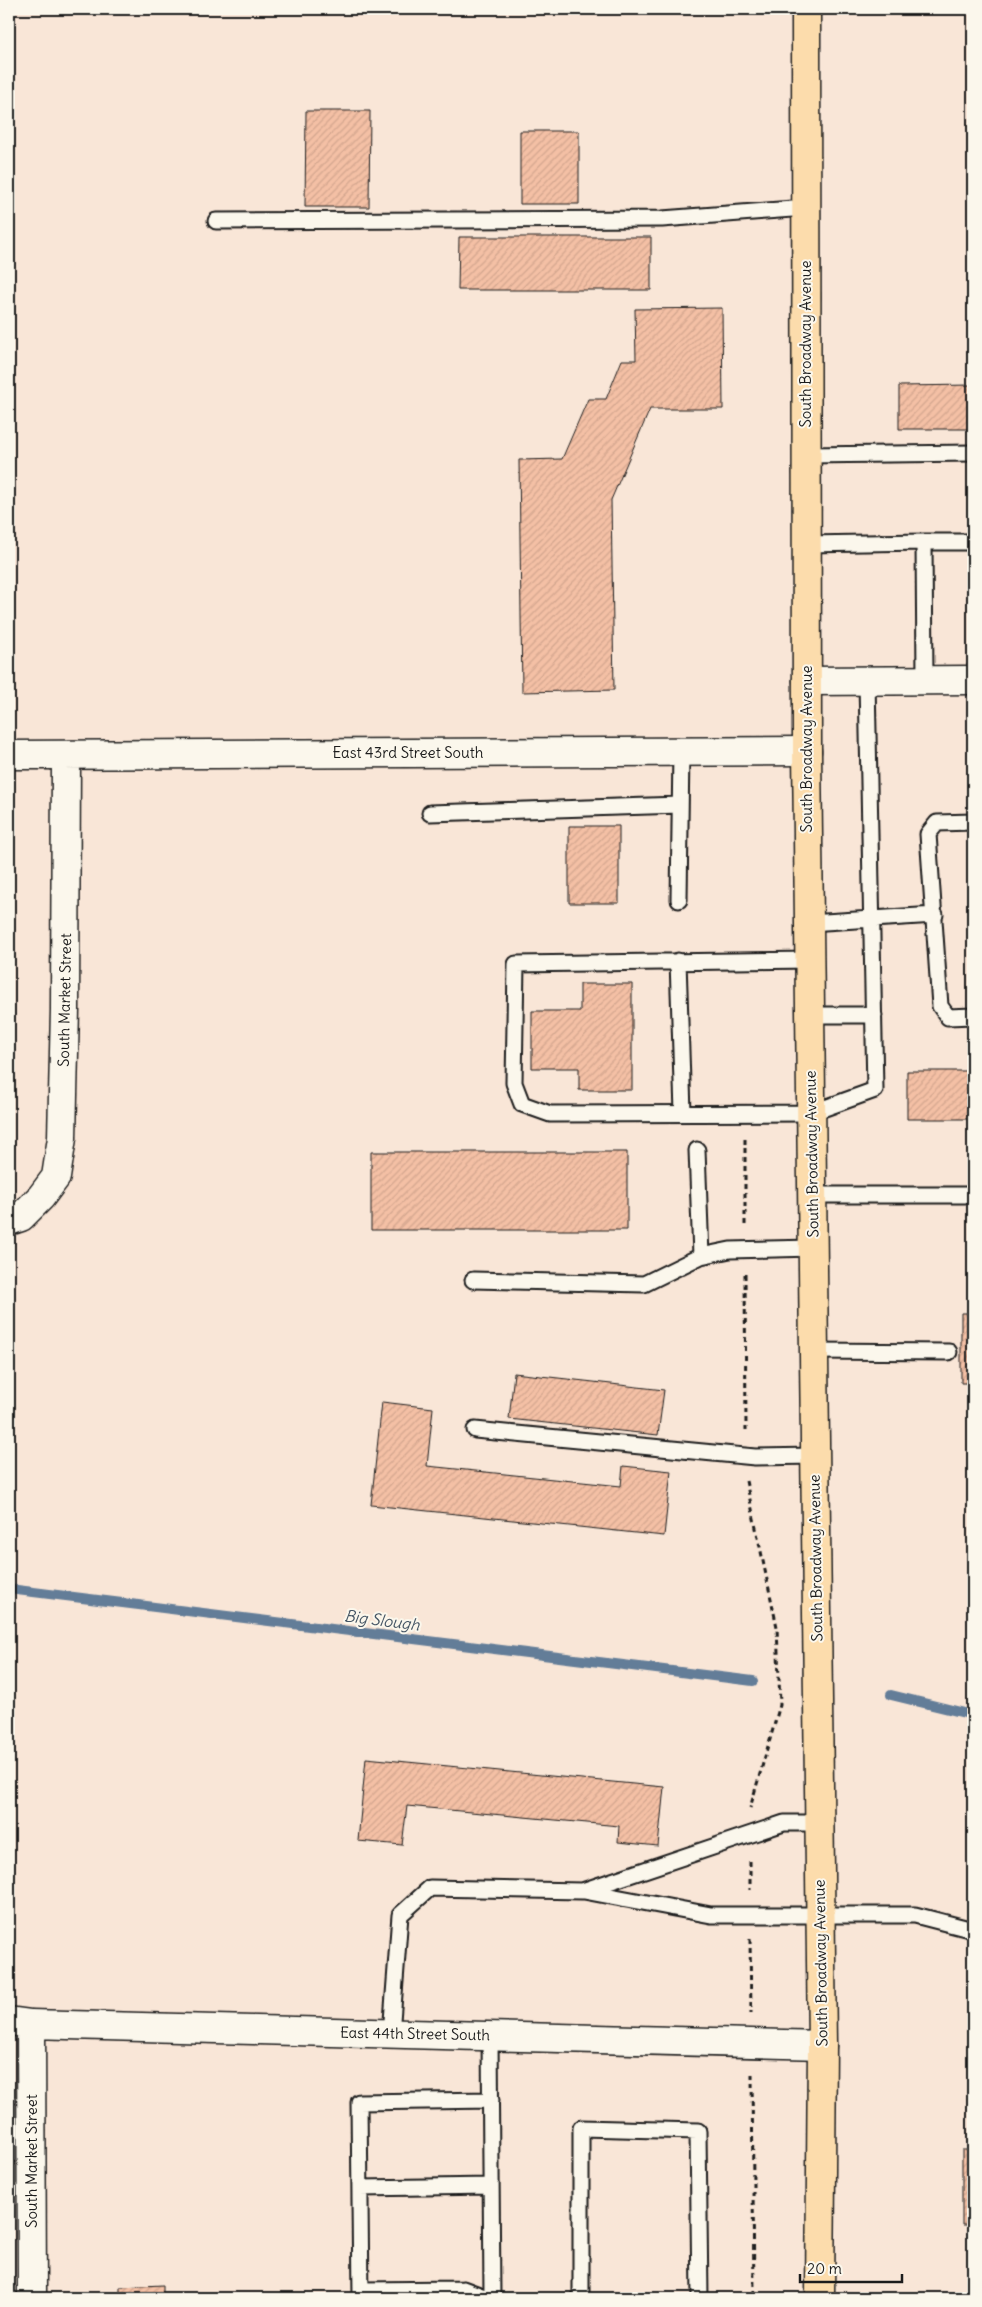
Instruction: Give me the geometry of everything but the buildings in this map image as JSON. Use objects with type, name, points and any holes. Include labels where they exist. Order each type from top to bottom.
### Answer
[{"type":"main road","name":"South Broadway Avenue","points":[[806,9],[807,751],[822,2045],[820,2298]]},
{"type":"street","points":[[807,681],[973,680]]},
{"type":"street","name":"East 43rd Street South","points":[[9,755],[807,751]]},
{"type":"street","name":"South Market Street","points":[[9,1221],[21,1217],[42,1197],[56,1177],[62,1138],[65,1084],[66,756]]},
{"type":"street","name":"South Market Street","points":[[20,2023],[32,2298]]},
{"type":"street","name":"East 44th Street South","points":[[20,2023],[822,2045]]},
{"type":"lane","points":[[216,221],[662,218],[806,208]]},
{"type":"lane","points":[[807,455],[973,452]]},
{"type":"lane","points":[[924,542],[925,680]]},
{"type":"lane","points":[[807,544],[973,542]]},
{"type":"lane","points":[[810,960],[516,964],[514,1083],[522,1104],[550,1114],[811,1113],[876,1090],[867,681]]},
{"type":"lane","points":[[679,900],[681,751]]},
{"type":"lane","points":[[430,813],[680,805]]},
{"type":"lane","points":[[973,822],[937,823],[928,834],[940,1006],[948,1017],[973,1016]]},
{"type":"lane","points":[[809,923],[935,915]]},
{"type":"lane","points":[[678,961],[683,1112]]},
{"type":"lane","points":[[810,1015],[874,1015]]},
{"type":"lane","points":[[696,1150],[701,1256]]},
{"type":"lane","points":[[812,1195],[973,1195]]},
{"type":"lane","points":[[473,1280],[644,1284],[676,1270],[701,1256],[745,1249],[813,1248]]},
{"type":"lane","points":[[814,1351],[949,1352]]},
{"type":"lane","points":[[475,1430],[746,1456],[815,1456]]},
{"type":"lane","points":[[582,1891],[784,1824],[819,1824]]},
{"type":"lane","points":[[391,2034],[400,1916],[430,1888],[582,1891],[711,1916],[915,1915],[973,1930]]},
{"type":"lane","points":[[490,2036],[492,2298]]},
{"type":"lane","points":[[487,2298],[463,2293],[361,2294],[359,2102],[491,2100]]},
{"type":"lane","points":[[581,2298],[581,2128],[698,2131],[700,2298]]},
{"type":"lane","points":[[360,2188],[492,2186]]},
{"type":"path","points":[[745,1134],[746,1483],[777,1627],[780,1705],[749,1813],[754,2298]]},
{"type":"waterway","name":"Big Slough","points":[[9,1589],[753,1681]]},
{"type":"waterway","name":"Big Slough","points":[[891,1695],[973,1715]]}]
